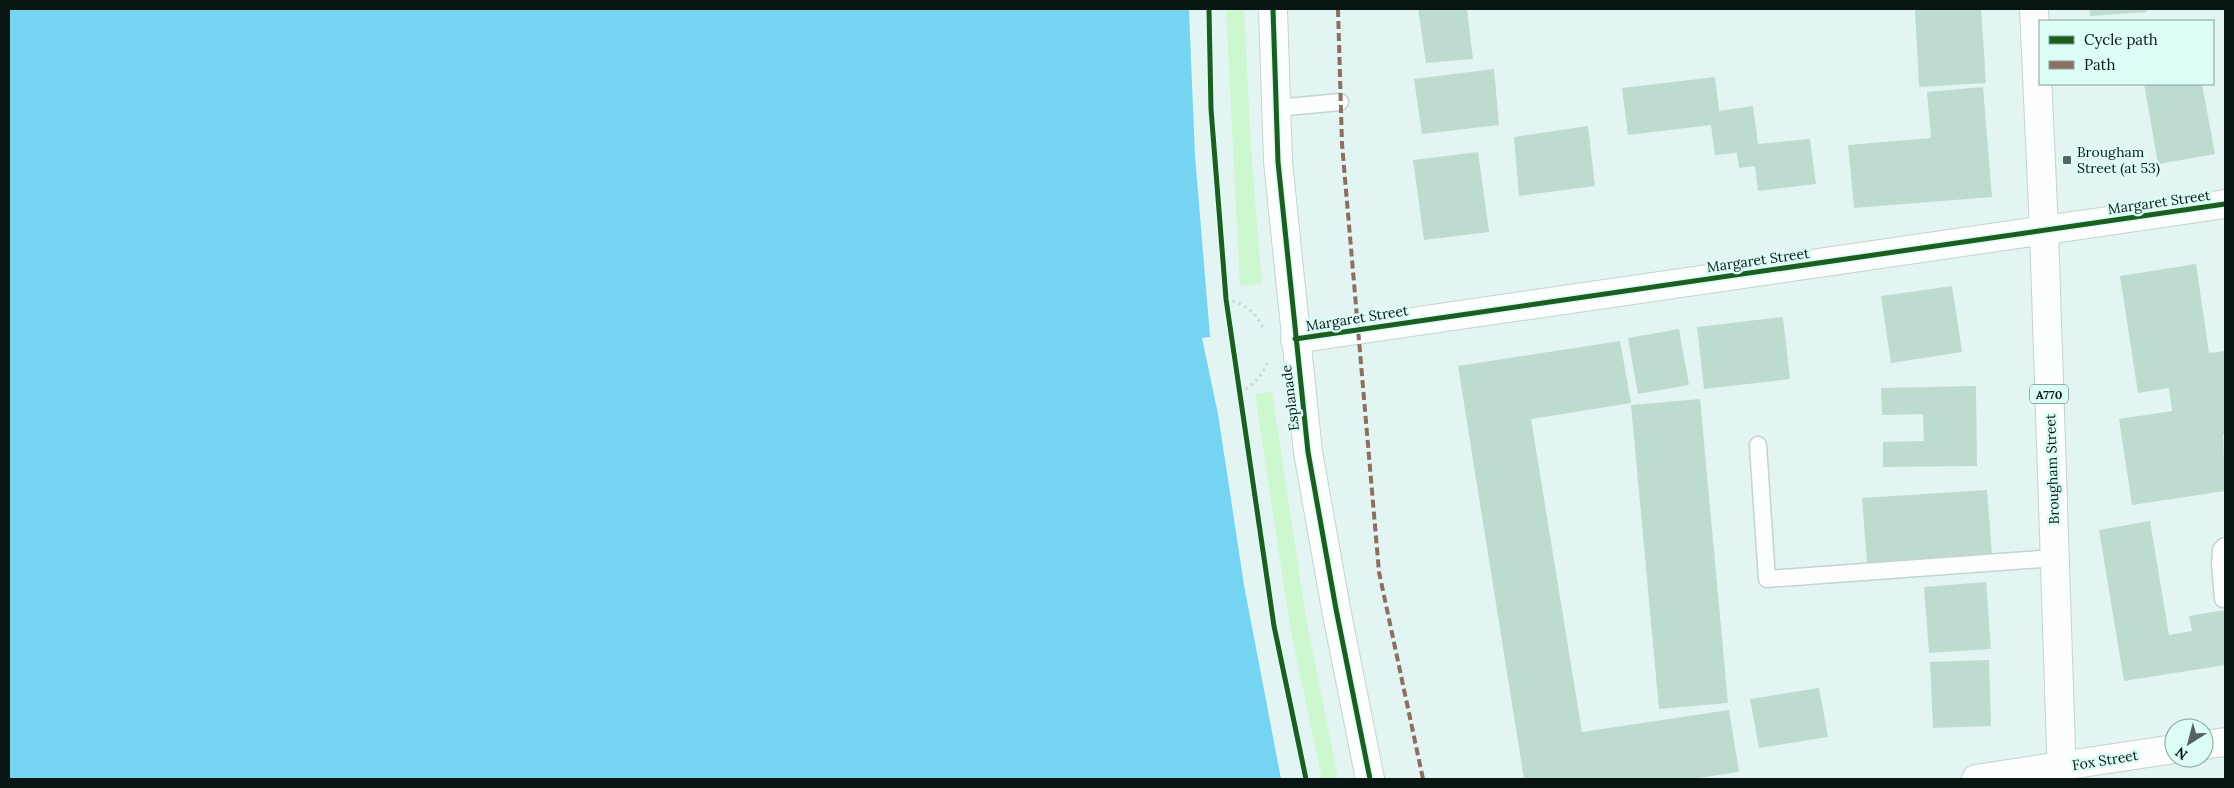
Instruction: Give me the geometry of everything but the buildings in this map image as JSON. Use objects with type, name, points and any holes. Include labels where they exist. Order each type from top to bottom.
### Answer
[{"type":"street","name":"Esplanade","points":[[1273,9],[1278,162],[1308,452],[1336,609],[1370,779]]},
{"type":"street","name":"Brougham Street","points":[[2034,9],[2044,230],[2061,773]]},
{"type":"street","name":"Margaret Street","points":[[1295,339],[2225,204]]},
{"type":"street","name":"Fox Street","points":[[1976,779],[2061,773],[2164,751]]},
{"type":"lane","points":[[1276,108],[1340,102]]},
{"type":"lane","points":[[1758,445],[1767,579],[2054,558]]},
{"type":"lane","points":[[2223,599],[2220,563],[2221,550],[2225,546]]},
{"type":"path","points":[[1225,290],[1228,308]]},
{"type":"path","points":[[1226,299],[1241,303],[1254,312],[1266,335]]},
{"type":"path","points":[[1240,393],[1255,383],[1263,373],[1267,362]]},
{"type":"path","points":[[1239,384],[1242,403]]},
{"type":"green space","points":[[1226,9],[1244,9],[1251,149],[1262,284],[1240,286]]},
{"type":"green space","points":[[1272,392],[1307,624],[1338,779],[1322,779],[1290,627],[1255,394]]},
{"type":"water","points":[[9,9],[1189,9],[1195,156],[1210,337],[1202,338],[1218,414],[1244,585],[1281,779],[9,779]]},
{"type":"marked path","points":[[1338,9],[1342,144],[1379,572],[1423,779]]},
{"type":"cycle path","points":[[1209,9],[1211,109],[1226,299],[1274,626],[1306,779]]},
{"type":"cycle path","points":[[1273,9],[1278,162],[1308,452],[1336,609],[1370,779]]},
{"type":"cycle path","points":[[1295,339],[2225,204]]},
{"type":"place","name":"Brougham Street (at 53)","points":[[2067,160]]}]
